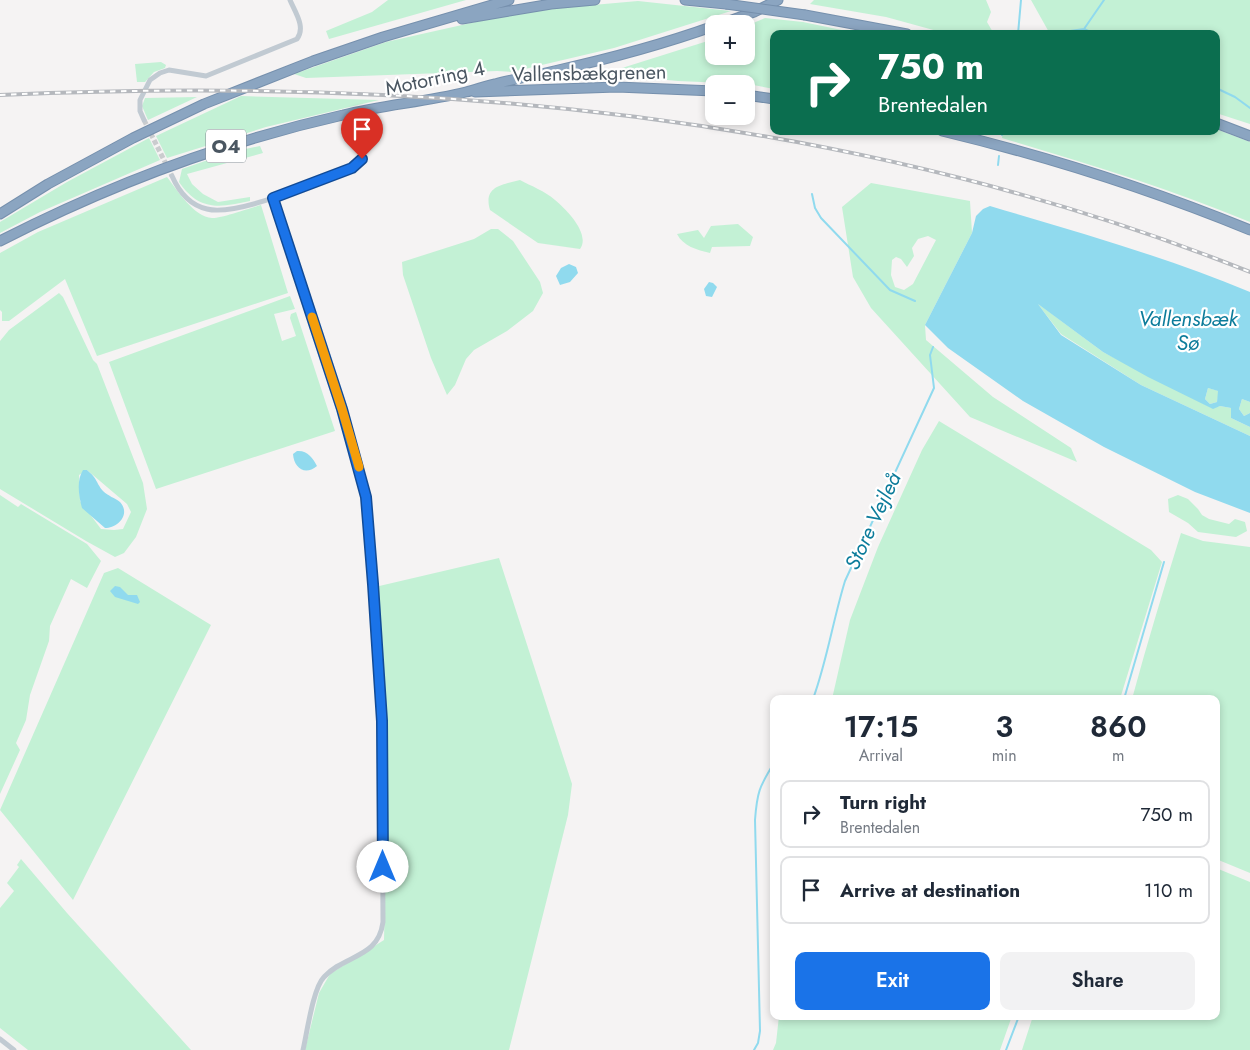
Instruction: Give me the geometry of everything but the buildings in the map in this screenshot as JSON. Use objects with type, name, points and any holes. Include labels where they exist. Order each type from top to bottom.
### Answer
[{"type":"highway","name":"O4","points":[[0,214],[48,184],[133,138],[204,104],[313,60],[383,37],[509,0]]},
{"type":"highway","points":[[435,23],[551,4],[595,0]]},
{"type":"highway","points":[[685,0],[805,15],[886,30]]},
{"type":"highway","points":[[746,15],[778,0]]},
{"type":"highway","name":"Motorring 4","points":[[0,242],[104,191],[219,148],[343,114],[465,92],[616,56],[678,39],[705,29]]},
{"type":"highway","name":"Vallensbækgrenen","points":[[465,92],[617,87],[705,91]]},
{"type":"highway","points":[[755,96],[770,98]]},
{"type":"highway","points":[[1220,125],[1250,136]]},
{"type":"highway","points":[[958,135],[1110,178],[1207,212],[1250,230]]},
{"type":"street","points":[[144,120],[140,111],[140,100],[150,80],[160,73],[168,70],[206,76],[297,39],[301,30],[290,0]]},
{"type":"street","points":[[172,176],[177,187],[194,204],[218,211],[232,210],[273,198],[352,168],[362,159]]},
{"type":"street","points":[[273,198],[342,409],[366,497],[382,721],[383,922],[381,933],[370,948],[323,977],[318,988],[303,1050]]},
{"type":"street","points":[[0,1039],[14,1050]]},
{"type":"green space","points":[[388,0],[466,0],[329,39],[326,31],[372,12]]},
{"type":"green space","points":[[814,0],[986,0],[991,12],[987,22],[992,30],[933,30],[886,17],[810,4]]},
{"type":"green space","points":[[1031,0],[1250,0],[1250,124],[1220,114],[1220,30],[1048,30]]},
{"type":"green space","points":[[638,1],[731,11],[718,15],[705,15],[705,19],[614,48],[512,72],[306,78],[294,74],[386,42],[525,11]]},
{"type":"green space","points":[[765,18],[803,22],[842,30],[770,30],[770,88],[755,85],[755,75],[705,75],[705,82],[603,74],[705,42],[705,65],[755,65],[755,22]]},
{"type":"green space","points":[[161,62],[166,65],[165,68],[154,72],[145,82],[137,82],[135,64]]},
{"type":"green space","points":[[241,96],[379,100],[266,127],[167,158],[156,136]]},
{"type":"green space","points":[[197,97],[148,120],[142,106],[145,98]]},
{"type":"green space","points":[[1220,131],[1250,142],[1250,222],[1158,187],[1002,138],[1002,135],[1220,135]]},
{"type":"green space","points":[[149,138],[160,160],[40,212],[0,233],[0,222],[67,182]]},
{"type":"green space","points":[[260,146],[263,153],[187,174],[192,184],[203,194],[218,202],[250,197],[250,201],[219,206],[202,203],[194,198],[179,182],[182,169],[231,152]]},
{"type":"green space","points":[[167,177],[186,202],[205,216],[212,218],[221,217],[261,205],[288,293],[97,356],[65,279],[9,321],[2,321],[2,312],[0,310],[0,253],[38,232]]},
{"type":"green space","points":[[520,180],[551,197],[571,216],[580,229],[582,236],[583,243],[580,249],[538,243],[490,210],[489,196],[492,191],[501,185]]},
{"type":"green space","points":[[871,183],[970,201],[972,233],[925,325],[926,340],[993,397],[1071,448],[1077,462],[970,417],[871,308],[853,277],[842,207]],"holes":[[[928,236],[936,240],[913,284],[904,290],[895,287],[891,275],[892,260],[896,257],[901,259],[907,267],[914,256],[912,248],[918,239]]]},
{"type":"green space","points":[[738,224],[753,237],[750,246],[712,247],[710,253],[695,249],[683,242],[677,234],[698,230],[704,238],[711,226]]},
{"type":"green space","points":[[491,229],[498,229],[513,241],[540,282],[543,293],[533,311],[507,331],[474,350],[466,359],[455,385],[447,395],[431,358],[403,275],[402,262],[474,239]]},
{"type":"green space","points":[[59,293],[63,297],[93,360],[97,364],[143,483],[147,509],[136,537],[124,553],[115,557],[0,489],[0,341],[9,330]],"holes":[[[87,470],[127,504],[131,512],[123,529],[101,529],[80,501],[79,475]]]},
{"type":"green space","points":[[290,296],[295,309],[274,314],[282,341],[296,336],[290,318],[291,314],[296,312],[335,431],[156,489],[109,362]]},
{"type":"green space","points":[[1037,303],[1103,352],[1212,408],[1220,406],[1231,408],[1231,418],[1250,427],[1250,436],[1141,385],[1061,334]]},
{"type":"green space","points":[[1208,388],[1219,391],[1217,402],[1210,404],[1205,399]]},
{"type":"green space","points":[[1242,399],[1250,402],[1250,413],[1244,416],[1239,409]]},
{"type":"green space","points":[[939,421],[1151,550],[1162,562],[1121,695],[833,695],[850,620],[878,547],[922,450]]},
{"type":"green space","points":[[0,495],[18,507],[21,504],[87,544],[101,561],[87,588],[71,579],[50,626],[49,641],[30,695],[26,720],[16,743],[20,750],[0,794]]},
{"type":"green space","points":[[1178,495],[1188,499],[1202,515],[1209,519],[1229,524],[1235,519],[1245,522],[1247,531],[1236,537],[1198,532],[1188,523],[1169,512],[1168,499]]},
{"type":"green space","points":[[1181,533],[1203,541],[1250,547],[1250,873],[1220,861],[1220,695],[1133,695]]},
{"type":"green space","points":[[499,558],[572,784],[568,815],[509,1050],[305,1050],[319,993],[330,974],[384,940],[387,723],[375,587]]},
{"type":"green space","points":[[118,568],[211,625],[73,900],[0,810],[104,573]]},
{"type":"green space","points":[[21,859],[67,913],[191,1050],[28,1050],[0,1028],[0,908],[14,891],[7,883],[19,867],[17,865]]},
{"type":"green space","points":[[1220,870],[1250,882],[1250,1050],[1022,1050],[1032,1020],[1220,1020]]},
{"type":"green space","points":[[779,1020],[1011,1020],[1000,1050],[773,1050],[776,1043]]},
{"type":"water","name":"Vallensbæk Sø","points":[[990,206],[1089,235],[1186,267],[1250,292],[1250,402],[1242,399],[1239,409],[1244,416],[1250,413],[1250,427],[1231,418],[1231,408],[1220,406],[1213,409],[1103,352],[1038,304],[1061,335],[1141,385],[1250,436],[1250,513],[1195,492],[1104,447],[1023,401],[948,348],[925,325],[972,233],[976,216],[983,209]],"holes":[[[1208,388],[1218,391],[1217,402],[1210,404],[1205,399]]]},
{"type":"water","points":[[569,264],[576,267],[578,273],[570,282],[560,285],[556,276],[561,268]]},
{"type":"water","points":[[709,282],[717,287],[712,297],[706,296],[704,289]]},
{"type":"water","points":[[297,451],[309,455],[317,466],[308,470],[298,467],[293,454]]},
{"type":"water","points":[[83,470],[91,473],[103,491],[120,502],[123,507],[124,516],[114,526],[105,528],[82,508],[79,484]]},
{"type":"water","points":[[115,586],[120,587],[128,595],[137,595],[140,602],[138,604],[115,597],[110,591]]},
{"type":"waterway","points":[[1018,30],[1021,0]]},
{"type":"waterway","points":[[1077,30],[1084,29],[1104,0]]},
{"type":"waterway","points":[[1220,90],[1235,97],[1250,108]]},
{"type":"waterway","points":[[998,165],[999,156]]},
{"type":"waterway","points":[[812,194],[815,208],[821,218],[890,290],[915,301]]},
{"type":"waterway","name":"Store Vejleå","points":[[814,695],[845,581],[934,388],[930,355],[933,347]]},
{"type":"waterway","name":"Store Vejleå","points":[[1125,695],[1164,562]]},
{"type":"waterway","name":"Store Vejleå","points":[[754,1050],[758,1043],[760,1031],[755,820],[760,790],[770,770]]},
{"type":"waterway","name":"Store Vejleå","points":[[1006,1050],[1017,1020]]},
{"type":"tunnel","points":[[144,120],[172,176]]},
{"type":"railway","points":[[0,95],[159,91],[319,92],[477,101],[635,117],[792,141],[947,175],[1099,218],[1250,272]]},
{"type":"slow traffic","points":[[312,317],[359,467]]},
{"type":"route","points":[[362,159],[352,168],[273,198],[342,409],[366,497],[382,721],[383,867]]}]
